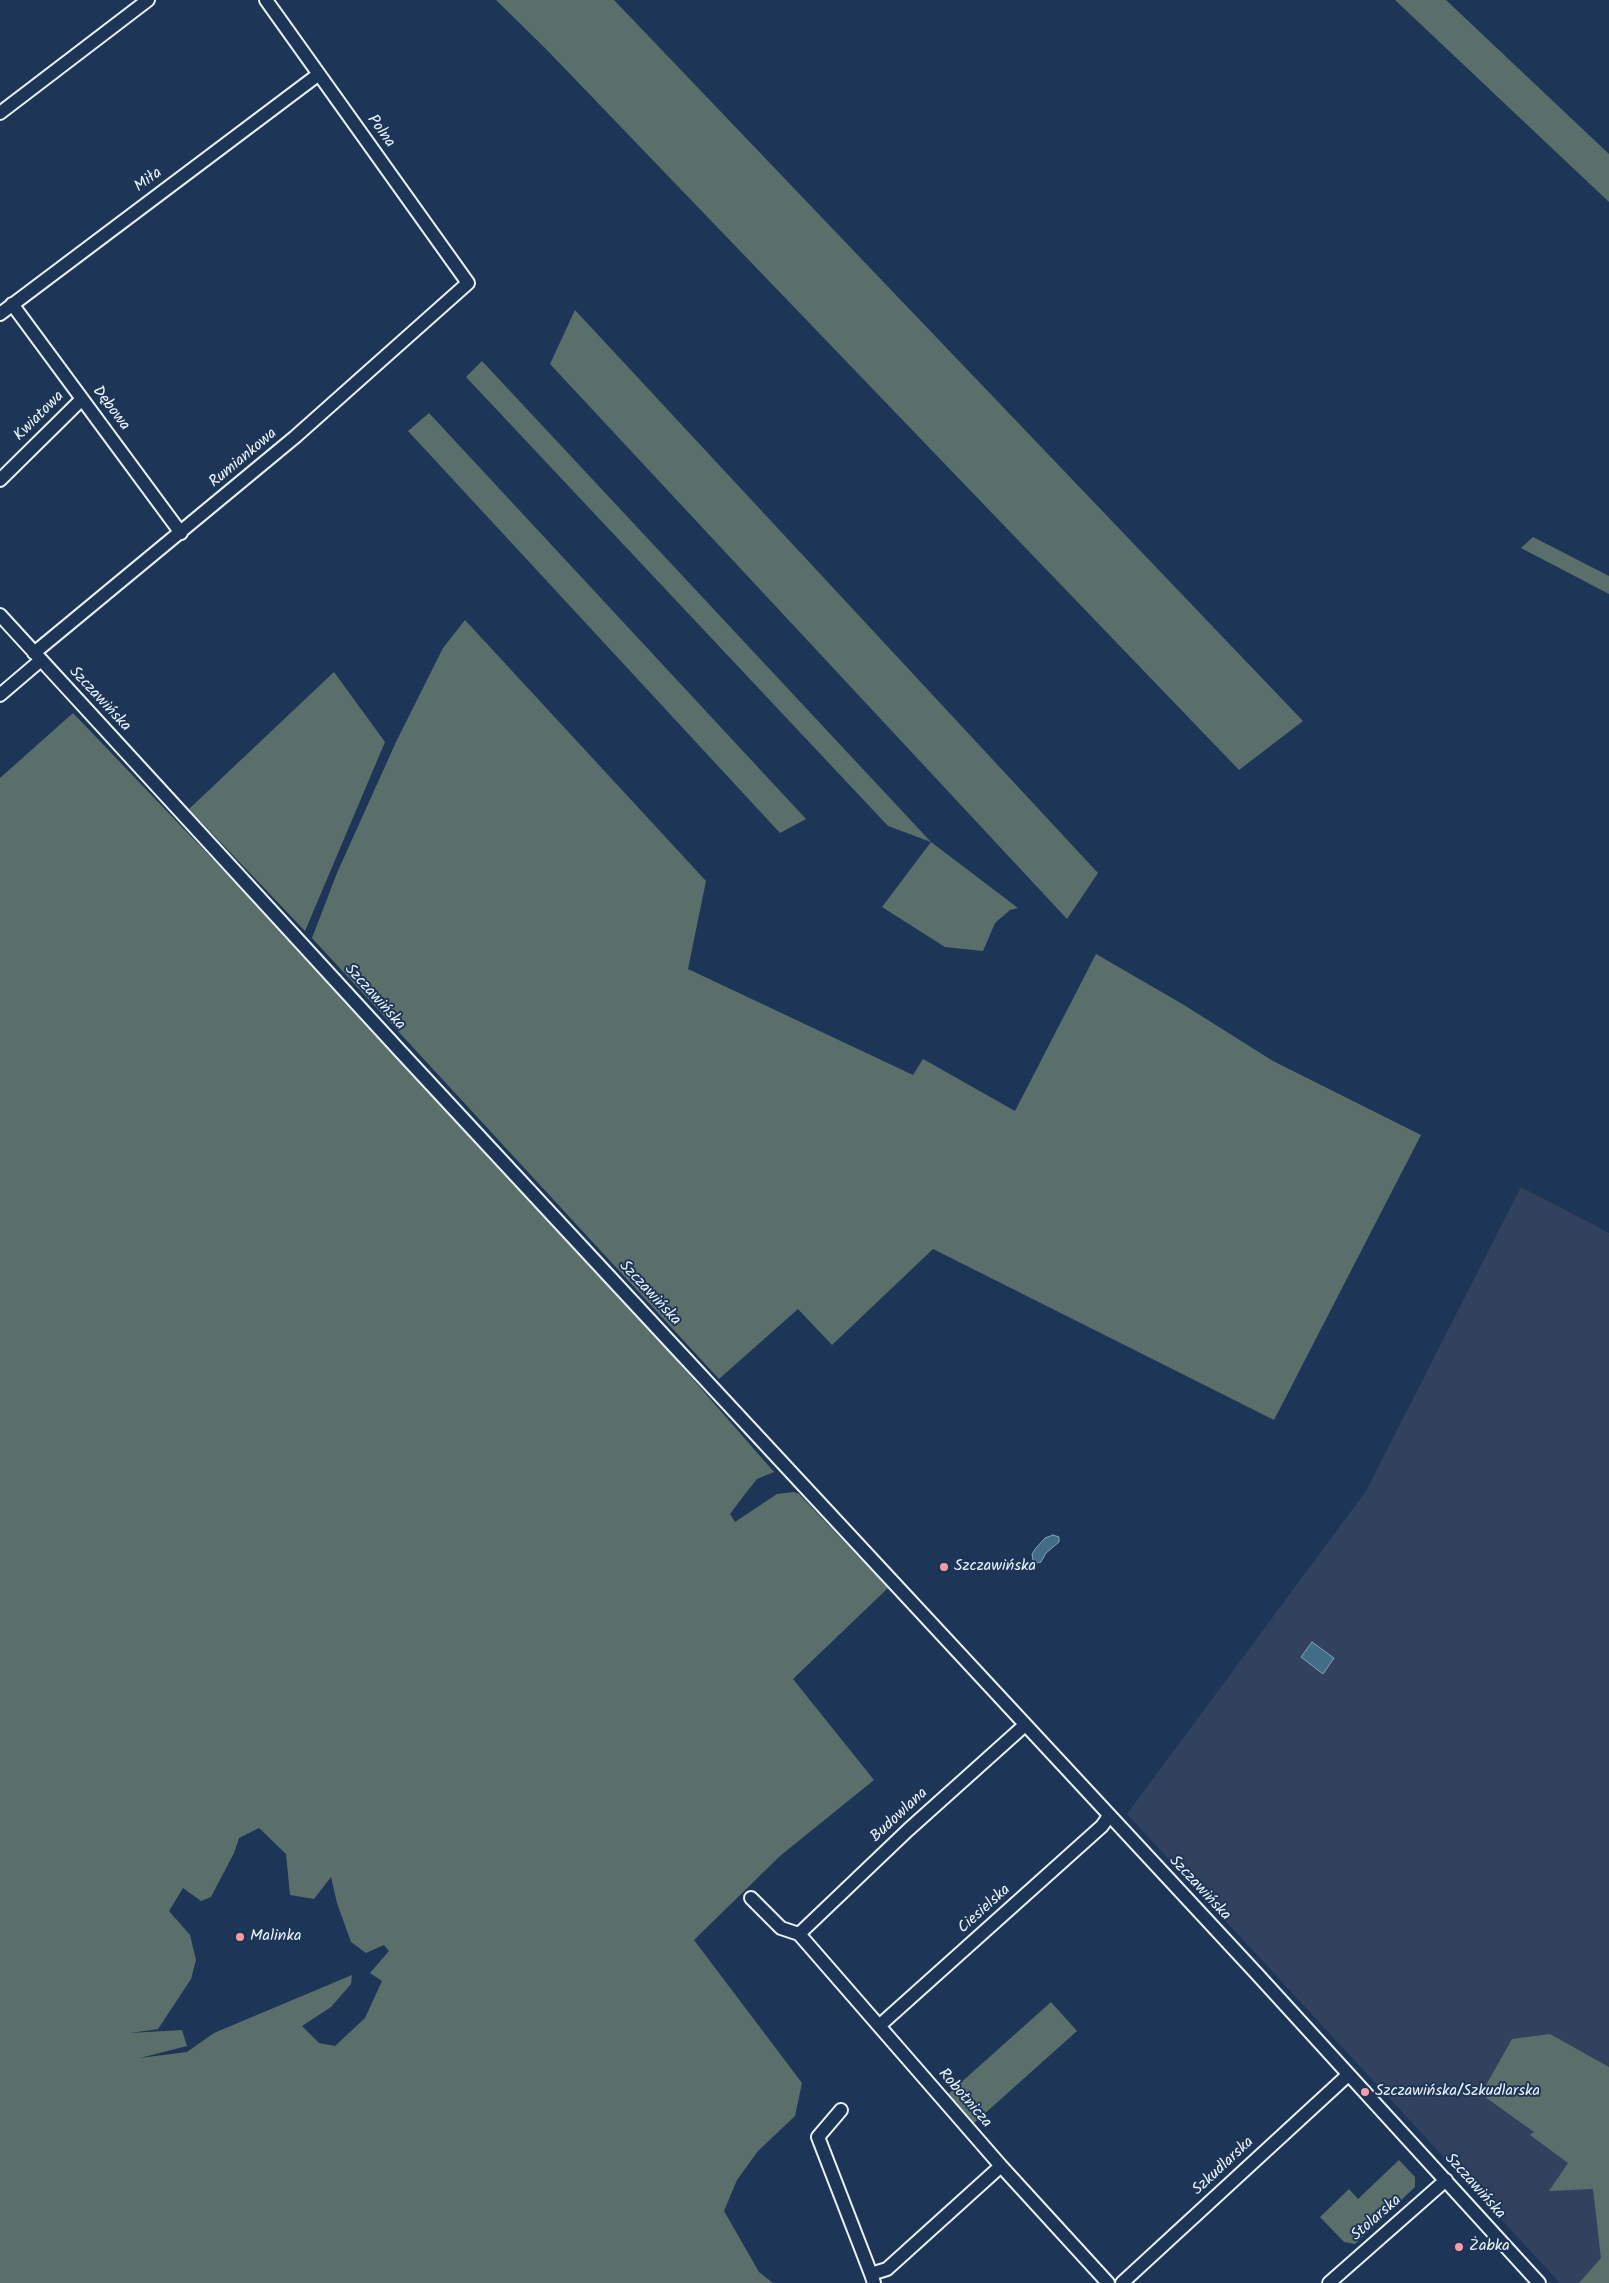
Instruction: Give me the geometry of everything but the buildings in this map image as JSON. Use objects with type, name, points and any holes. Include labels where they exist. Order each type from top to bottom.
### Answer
[{"type":"street","points":[[0,113],[148,0]]},
{"type":"street","name":"Polna","points":[[266,0],[468,283]]},
{"type":"street","name":"Miła","points":[[0,314],[319,74]]},
{"type":"street","name":"Rumiankowa","points":[[0,695],[37,656],[295,437],[468,283]]},
{"type":"street","name":"Dębowa","points":[[12,304],[181,533]]},
{"type":"street","name":"Kwiatowa","points":[[0,480],[82,398]]},
{"type":"street","name":"Szczawińska","points":[[0,614],[1539,2283]]},
{"type":"street","name":"Budowlana","points":[[799,1934],[908,1830],[1025,1725]]},
{"type":"street","name":"Ciesielska","points":[[879,2026],[1102,1826],[1109,1816]]},
{"type":"street","points":[[751,1898],[781,1928],[799,1934]]},
{"type":"street","name":"Robotnicza","points":[[799,1934],[1001,2166],[1108,2283]]},
{"type":"street","name":"Szkudlarska","points":[[1122,2283],[1348,2074]]},
{"type":"street","points":[[841,2110],[818,2137],[872,2278],[887,2269],[1001,2166]]},
{"type":"street","name":"Stolarska","points":[[1329,2283],[1446,2180]]},
{"type":"shaded area","points":[[1521,1187],[1609,1233],[1609,2283],[1560,2283],[1127,1814],[1366,1491]]},
{"type":"shaded area","points":[[1053,1535],[1059,1537],[1059,1542],[1046,1553],[1041,1562],[1037,1563],[1033,1560],[1032,1554],[1045,1538]]},
{"type":"shaded area","points":[[1312,1642],[1334,1658],[1323,1674],[1301,1657]]},
{"type":"green space","points":[[496,0],[614,0],[1303,721],[1239,770],[546,49]]},
{"type":"green space","points":[[1395,0],[1446,0],[1609,154],[1609,202]]},
{"type":"green space","points":[[575,310],[1098,873],[1067,919],[550,364]]},
{"type":"green space","points":[[482,361],[931,842],[888,826],[466,377]]},
{"type":"green space","points":[[429,413],[806,819],[780,833],[408,431]]},
{"type":"green space","points":[[1533,537],[1609,576],[1609,594],[1521,548]]},
{"type":"green space","points":[[465,620],[706,881],[688,969],[913,1075],[923,1059],[1015,1111],[1096,954],[1184,1005],[1273,1061],[1421,1135],[1274,1420],[933,1249],[832,1345],[798,1309],[719,1379],[312,938],[337,873],[396,742],[443,648]]},
{"type":"green space","points":[[334,672],[385,742],[305,931],[189,809]]},
{"type":"green space","points":[[73,713],[333,985],[636,1314],[774,1472],[757,1479],[745,1494],[730,1514],[735,1522],[777,1494],[794,1492],[799,1494],[888,1588],[793,1679],[874,1780],[780,1856],[694,1940],[802,2083],[795,2116],[758,2151],[737,2180],[724,2211],[759,2272],[773,2283],[0,2283],[0,778]],"holes":[[[259,1828],[286,1854],[290,1895],[314,1899],[331,1877],[337,1903],[351,1942],[366,1953],[384,1945],[389,1951],[370,1973],[382,1981],[365,2018],[335,2046],[319,2043],[302,2026],[331,2007],[351,1984],[352,1975],[214,2033],[187,2052],[140,2058],[187,2046],[182,2030],[130,2033],[158,2029],[191,1979],[196,1960],[190,1935],[169,1911],[183,1888],[201,1901],[211,1897],[234,1853],[239,1838]]]},
{"type":"green space","points":[[931,842],[1018,908],[1010,910],[995,923],[983,951],[945,947],[882,907]]},
{"type":"green space","points":[[1051,2002],[1077,2031],[973,2124],[947,2095]]},
{"type":"green space","points":[[1550,2034],[1609,2067],[1609,2283],[1579,2283],[1601,2258],[1593,2189],[1549,2191],[1568,2163],[1530,2135],[1534,2132],[1481,2094],[1512,2039]]},
{"type":"green space","points":[[1399,2160],[1415,2177],[1415,2187],[1355,2244],[1344,2242],[1320,2217],[1349,2189],[1358,2199]]},
{"type":"place","name":"Szczawińska","points":[[944,1567]]},
{"type":"place","name":"Malinka","points":[[240,1937]]},
{"type":"place","name":"Szczawińska/Szkudlarska","points":[[1365,2092]]},
{"type":"place","name":"Żabka","points":[[1459,2247]]}]
